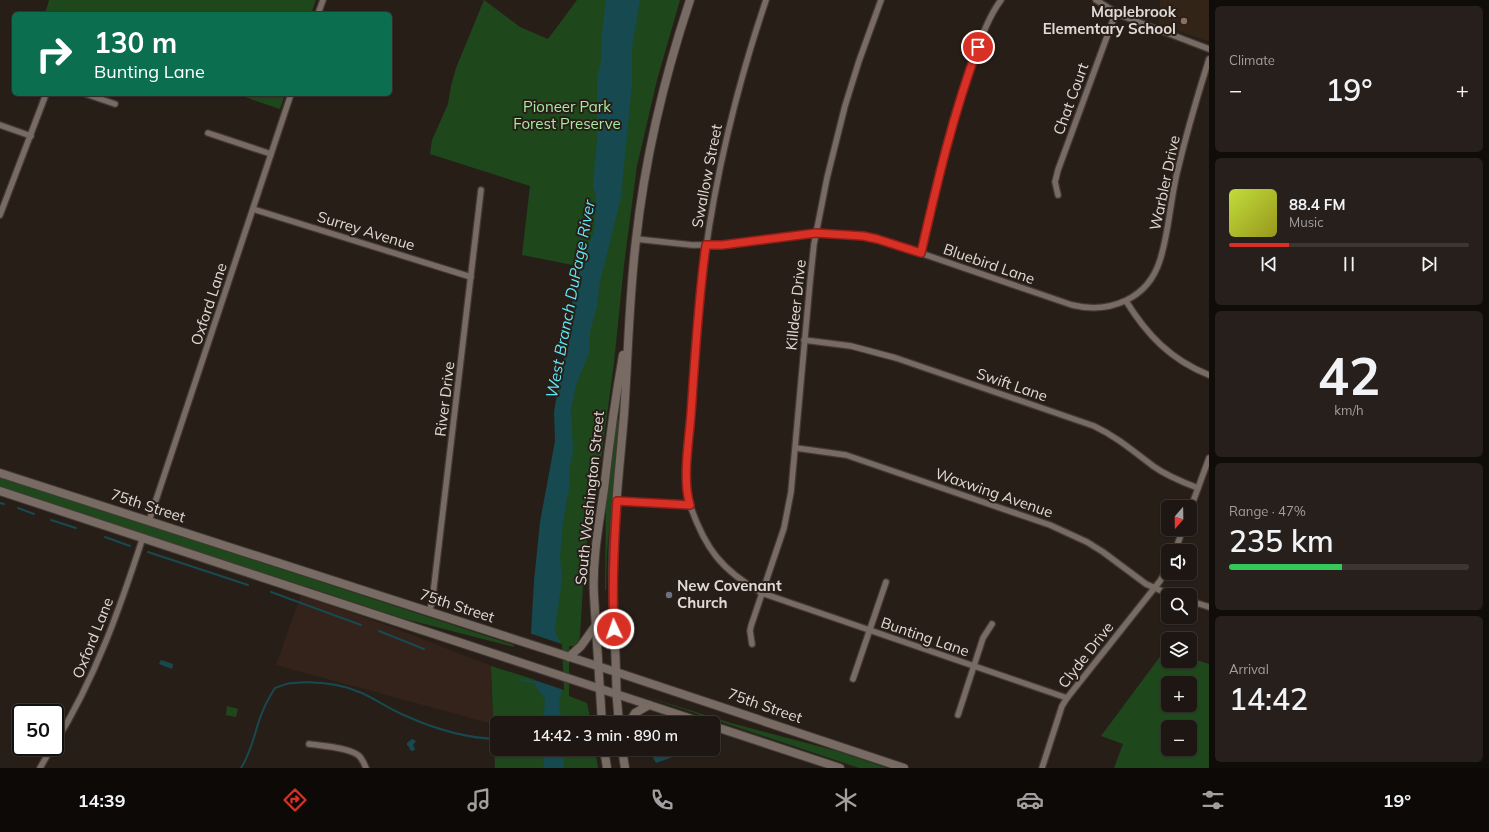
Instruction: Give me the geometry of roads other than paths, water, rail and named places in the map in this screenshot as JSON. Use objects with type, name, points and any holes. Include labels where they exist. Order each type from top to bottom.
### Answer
[{"type":"main road","name":"South Washington Street","points":[[618,716],[612,600],[613,560],[626,392],[628,325],[636,239],[645,177],[655,124],[670,63],[690,0]]},
{"type":"main road","name":"South Washington Street","points":[[601,716],[594,589],[596,549],[616,391],[628,325]]},
{"type":"main road","name":"75th Street","points":[[0,473],[599,666],[904,768]]},
{"type":"main road","name":"75th Street","points":[[0,491],[683,716]]},
{"type":"main road","points":[[569,657],[581,646],[596,625]]},
{"type":"main road","points":[[632,716],[634,713],[649,705]]},
{"type":"main road","points":[[720,728],[840,768]]},
{"type":"main road","points":[[605,756],[607,768]]},
{"type":"main road","points":[[623,756],[625,768]]},
{"type":"street","points":[[319,12],[323,0]]},
{"type":"street","name":"Swallow Street","points":[[690,505],[688,495],[687,460],[706,245],[734,105],[766,0]]},
{"type":"street","name":"Killdeer Drive","points":[[762,593],[786,520],[791,492],[796,448],[804,340],[816,233],[845,106],[859,61],[881,0]]},
{"type":"street","points":[[921,253],[944,153],[965,82],[988,21],[1001,0]]},
{"type":"street","points":[[1096,0],[1116,12],[1209,49]]},
{"type":"street","name":"Chat Court","points":[[1058,194],[1055,182],[1058,170],[1116,12]]},
{"type":"street","name":"Warbler Drive","points":[[1126,301],[1146,284],[1160,261],[1180,158],[1209,59]]},
{"type":"street","points":[[0,215],[45,96]]},
{"type":"street","points":[[92,96],[115,104]]},
{"type":"street","name":"Oxford Lane","points":[[149,521],[290,96]]},
{"type":"street","points":[[0,125],[31,136]]},
{"type":"street","points":[[208,133],[271,154]]},
{"type":"street","name":"River Drive","points":[[429,611],[433,595],[481,190]]},
{"type":"street","name":"Surrey Avenue","points":[[253,209],[471,277]]},
{"type":"street","name":"Bluebird Lane","points":[[636,239],[692,245],[722,245],[816,233],[863,236],[921,253],[1081,307],[1100,308],[1114,306],[1126,301]]},
{"type":"street","points":[[1126,301],[1147,331],[1167,351],[1188,366],[1209,375]]},
{"type":"street","name":"Swift Lane","points":[[804,340],[851,346],[896,358],[1094,426],[1116,437],[1167,474],[1198,488]]},
{"type":"street","name":"Waxwing Avenue","points":[[796,448],[846,455],[1050,524],[1087,542],[1154,588],[1161,591]]},
{"type":"street","points":[[1194,500],[1209,458]]},
{"type":"street","points":[[617,501],[690,505]]},
{"type":"street","name":"Bunting Lane","points":[[690,505],[705,541],[718,560],[738,578],[762,593],[1067,698]]},
{"type":"street","name":"Oxford Lane","points":[[64,727],[94,669],[123,595],[143,537]]},
{"type":"street","name":"Clyde Drive","points":[[1042,768],[1062,706],[1161,578]]},
{"type":"street","name":"Bunting Lane","points":[[853,679],[886,582]]},
{"type":"street","points":[[752,644],[750,631],[762,593]]},
{"type":"street","points":[[1197,603],[1209,607]]},
{"type":"street","name":"Bunting Lane","points":[[958,715],[983,638],[992,624]]},
{"type":"street","points":[[309,744],[348,751],[358,755],[364,762],[366,768]]},
{"type":"street","points":[[40,768],[47,756]]},
{"type":"water","points":[[606,0],[640,0],[632,47],[632,83],[621,197],[600,282],[597,306],[590,332],[589,353],[576,385],[571,410],[573,452],[570,466],[569,489],[563,522],[560,556],[562,579],[555,628],[556,635],[560,641],[562,693],[559,704],[562,716],[544,716],[545,699],[536,687],[531,634],[534,581],[540,522],[555,441],[554,412],[560,376],[569,341],[573,314],[572,299],[582,262],[594,231],[596,197],[593,185],[597,141],[597,80],[602,55],[601,41]]},
{"type":"water","points":[[161,660],[173,664],[172,669],[159,664]]},
{"type":"water","points":[[412,739],[416,741],[413,745],[415,749],[413,751],[410,750],[407,745],[407,743]]},
{"type":"water","points":[[543,756],[563,756],[564,768],[544,768]]},
{"type":"water","points":[[652,756],[673,757],[656,763]]},
{"type":"waterway","points":[[0,503],[4,504]]},
{"type":"waterway","points":[[18,508],[34,514]]},
{"type":"waterway","points":[[51,520],[76,528]]},
{"type":"waterway","points":[[105,537],[130,546]]},
{"type":"waterway","points":[[148,552],[248,585]]},
{"type":"waterway","points":[[271,592],[361,625]]},
{"type":"waterway","points":[[379,631],[424,649]]},
{"type":"waterway","points":[[521,680],[538,683]]},
{"type":"waterway","points":[[241,768],[252,744],[265,706],[275,688],[291,683],[319,683],[346,687],[362,693],[400,714],[439,729],[461,735],[490,738]]},
{"type":"place","name":"Maplebrook Elementary School","points":[[1184,21]]},
{"type":"place","name":"New Covenant Church","points":[[669,595]]},
{"type":"park label","name":"Pioneer Park Forest Preserve","points":[[567,116]]},
{"type":"water label","name":"West Branch DuPage River","points":[[570,299]]}]
